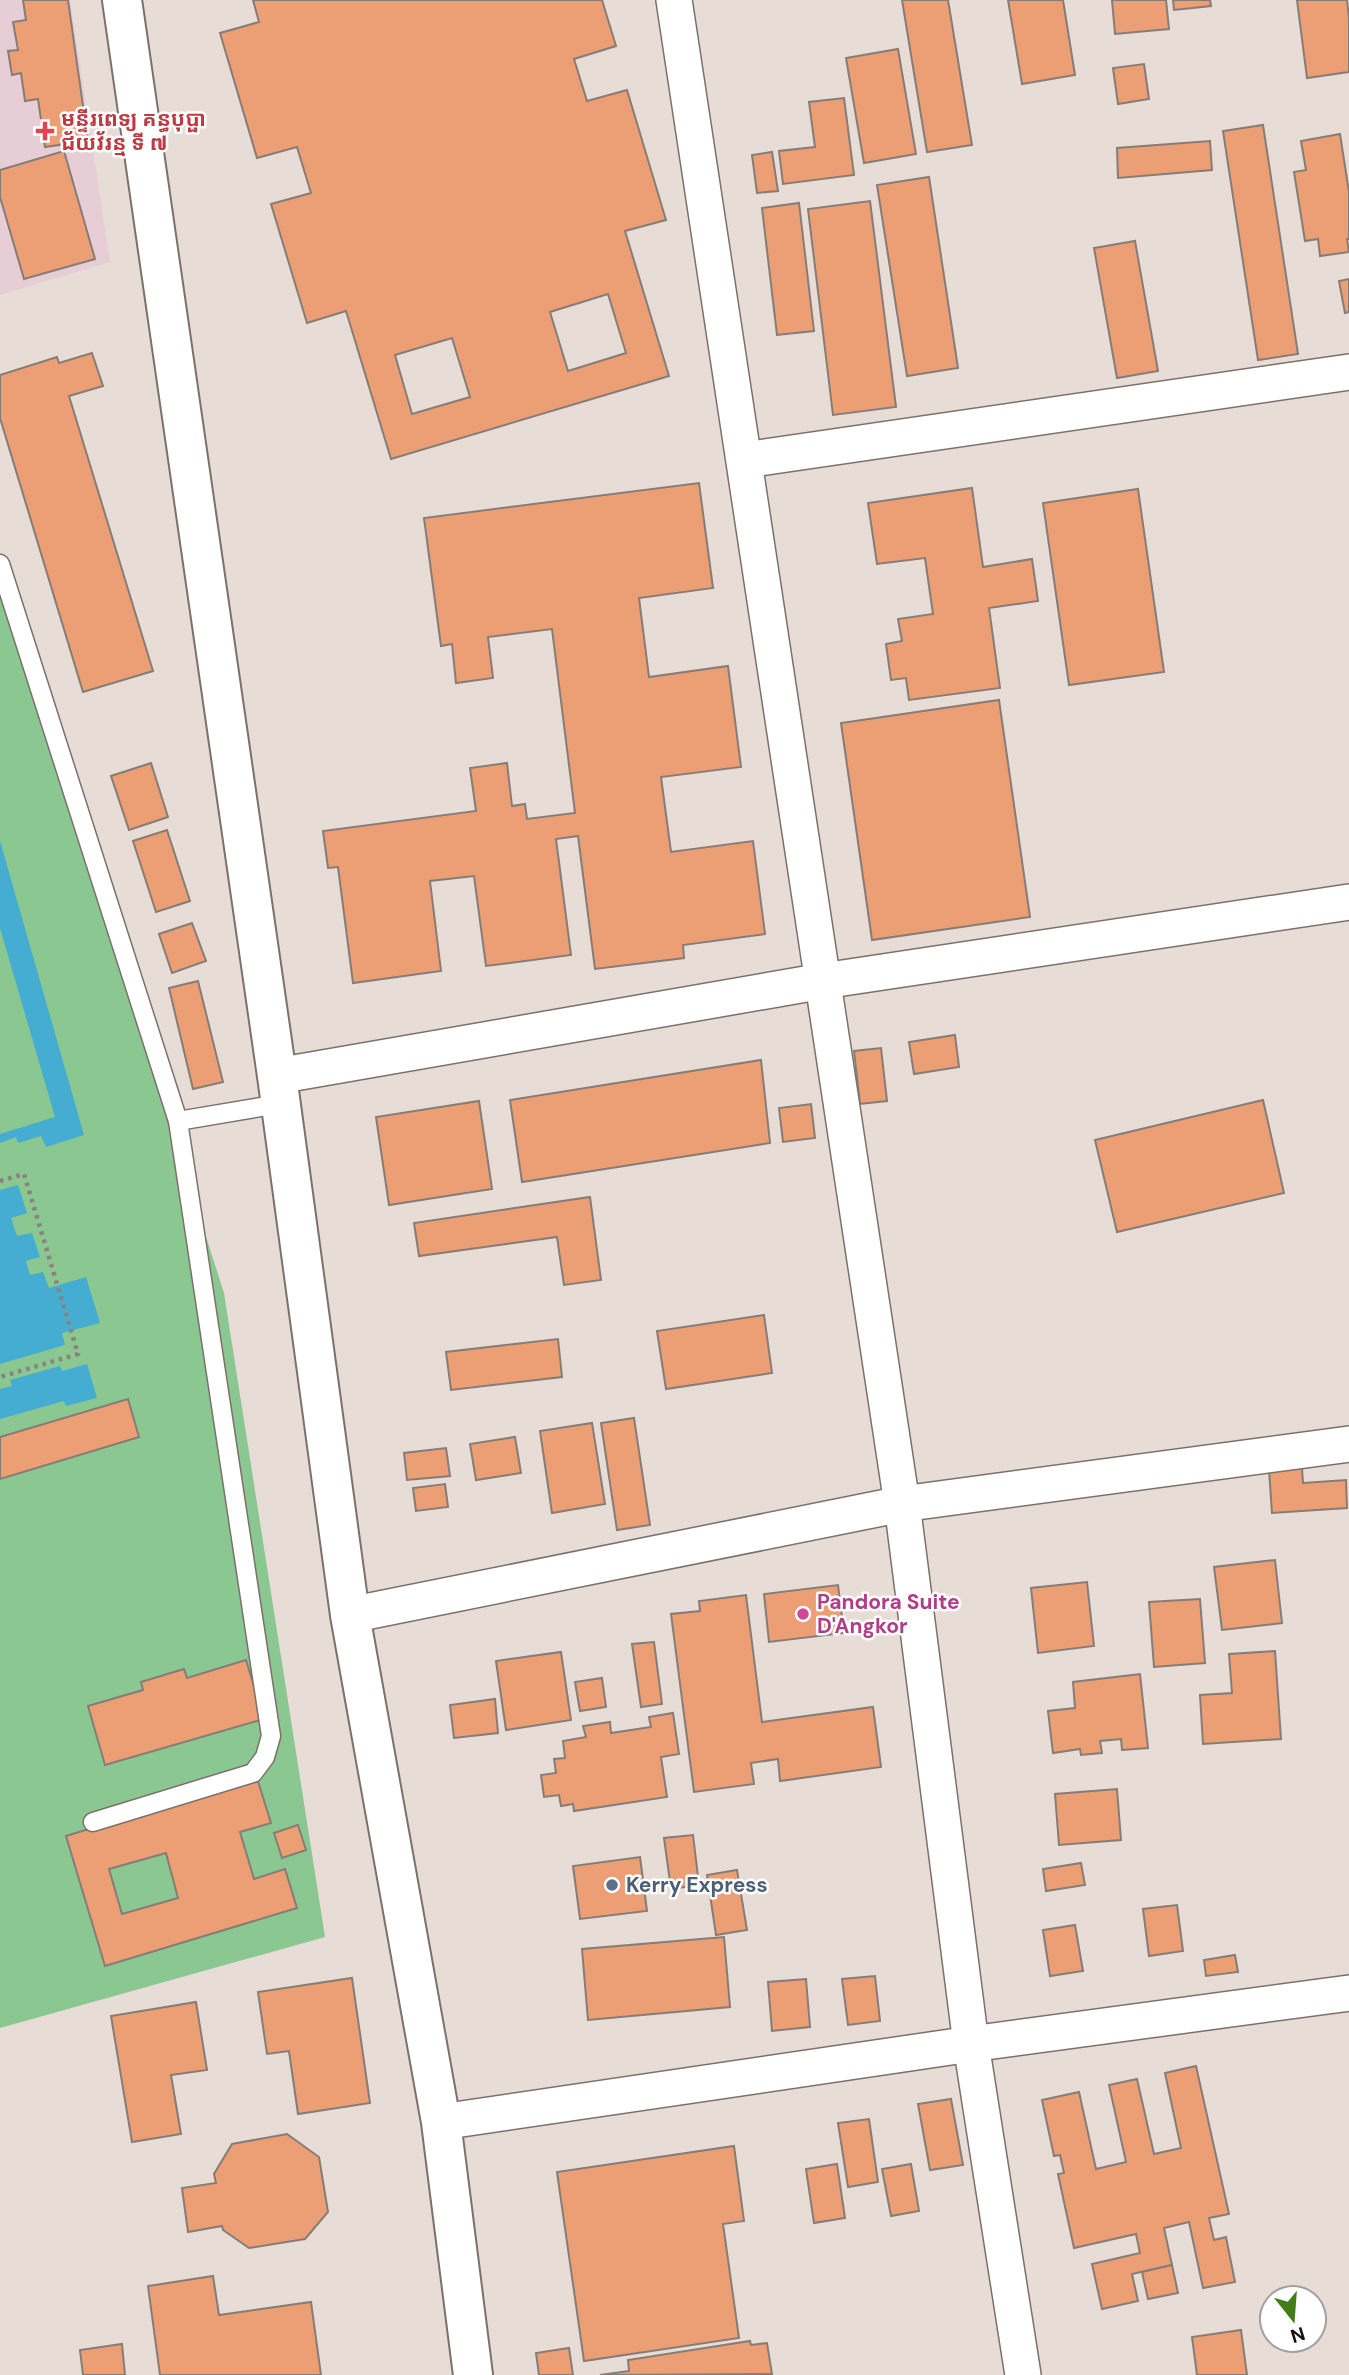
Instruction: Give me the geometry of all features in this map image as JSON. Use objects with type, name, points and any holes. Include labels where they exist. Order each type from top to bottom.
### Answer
[{"type":"main road","points":[[122,0],[350,1615],[441,2122],[473,2375]]},
{"type":"street","points":[[674,0],[902,1503],[971,2044],[1023,2375]]},
{"type":"street","points":[[745,460],[1349,372]]},
{"type":"street","points":[[278,1090],[823,981],[1349,902]]},
{"type":"street","points":[[350,1615],[902,1503],[1349,1444]]},
{"type":"street","points":[[441,2122],[971,2044],[1349,1993]]},
{"type":"lane","points":[[0,564],[178,1121],[271,1737],[265,1756],[253,1773],[93,1822]]},
{"type":"lane","points":[[178,1121],[278,1090]]},
{"type":"path","points":[[0,1181],[24,1174],[78,1354],[0,1377]]},
{"type":"shaded area","name":"មន្ទីរពេទ្យ គន្ធបុប្ផា ជ័យវ័រន្ម ទី ៧","points":[[0,0],[70,0],[110,262],[0,295]]},
{"type":"green space","points":[[0,591],[224,1293],[325,1937],[0,2028]]},
{"type":"water","points":[[0,841],[84,1135],[46,1147],[41,1136],[18,1143],[16,1137],[0,1143],[0,1134],[55,1117],[0,928]]},
{"type":"water","points":[[18,1185],[27,1213],[11,1218],[17,1236],[32,1233],[40,1257],[26,1261],[30,1275],[43,1272],[49,1288],[86,1277],[100,1323],[62,1333],[65,1345],[0,1364],[0,1190]]},
{"type":"water","points":[[87,1364],[97,1398],[66,1406],[64,1401],[0,1419],[0,1389],[12,1386],[10,1380],[60,1366],[62,1371]]},
{"type":"building","points":[[23,0],[68,0],[88,141],[45,147],[38,99],[25,101],[21,73],[12,75],[8,51],[18,50],[13,22],[26,20]]},
{"type":"building","points":[[253,0],[602,0],[616,46],[574,59],[587,101],[627,90],[666,220],[625,231],[669,376],[391,459],[346,311],[307,323],[271,204],[311,193],[297,147],[257,158],[220,33],[259,22]],"holes":[[[608,294],[626,353],[568,371],[550,312]],[[452,338],[470,397],[412,414],[395,355]]]},
{"type":"building","points":[[902,0],[948,0],[972,145],[927,152]]},
{"type":"building","points":[[1008,0],[1063,0],[1075,75],[1022,84]]},
{"type":"building","points":[[1112,0],[1166,0],[1169,29],[1115,34]]},
{"type":"building","points":[[1173,0],[1210,0],[1211,6],[1174,10]]},
{"type":"building","points":[[1297,0],[1347,0],[1349,72],[1307,78]]},
{"type":"building","points":[[898,49],[916,154],[864,163],[846,58]]},
{"type":"building","points":[[1144,64],[1149,99],[1118,104],[1113,68]]},
{"type":"building","points":[[844,98],[854,175],[783,184],[779,151],[815,147],[809,102]]},
{"type":"building","points":[[1263,125],[1298,354],[1258,360],[1223,131]]},
{"type":"building","points":[[1340,134],[1349,192],[1349,252],[1320,256],[1318,239],[1305,241],[1294,172],[1306,170],[1301,141]]},
{"type":"building","points":[[1210,141],[1212,170],[1118,178],[1117,148]]},
{"type":"building","points":[[64,151],[95,259],[24,279],[0,197],[0,170]]},
{"type":"building","points":[[772,152],[778,191],[757,193],[752,155]]},
{"type":"building","points":[[929,177],[958,368],[907,376],[877,185]]},
{"type":"building","points":[[870,201],[896,407],[833,415],[808,209]]},
{"type":"building","points":[[799,203],[814,331],[777,335],[762,208]]},
{"type":"building","points":[[1135,241],[1158,371],[1117,378],[1094,248]]},
{"type":"building","points":[[1349,279],[1349,312],[1345,313],[1339,281]]},
{"type":"building","points":[[92,353],[103,386],[69,396],[153,671],[83,692],[0,418],[0,375],[57,357],[59,363]]},
{"type":"building","points":[[699,483],[713,588],[639,598],[649,677],[728,666],[741,767],[661,777],[671,852],[753,841],[765,934],[683,945],[684,958],[595,969],[578,836],[556,839],[571,955],[486,966],[474,876],[430,881],[441,971],[353,983],[338,867],[328,868],[323,831],[476,811],[470,768],[507,763],[512,806],[525,804],[527,819],[575,813],[552,629],[488,637],[493,678],[456,683],[452,644],[441,646],[424,518]]},
{"type":"building","points":[[972,488],[983,567],[1032,559],[1038,601],[989,608],[1000,688],[909,700],[906,678],[891,680],[886,644],[902,641],[898,619],[933,614],[925,558],[877,564],[868,503]]},
{"type":"building","points":[[1138,489],[1164,672],[1069,685],[1043,503]]},
{"type":"building","points":[[999,700],[1030,917],[872,940],[841,723]]},
{"type":"building","points":[[151,763],[168,817],[129,830],[111,776]]},
{"type":"building","points":[[167,830],[190,901],[156,912],[133,841]]},
{"type":"building","points":[[192,923],[206,961],[172,973],[159,934]]},
{"type":"building","points":[[198,981],[223,1082],[193,1089],[169,988]]},
{"type":"building","points":[[955,1035],[959,1067],[914,1074],[909,1042]]},
{"type":"building","points":[[881,1048],[887,1101],[860,1104],[854,1051]]},
{"type":"building","points":[[761,1060],[770,1143],[522,1182],[510,1100]]},
{"type":"building","points":[[1263,1100],[1284,1193],[1117,1232],[1095,1140]]},
{"type":"building","points":[[479,1101],[492,1189],[389,1205],[376,1117]]},
{"type":"building","points":[[811,1104],[815,1138],[783,1142],[779,1108]]},
{"type":"building","points":[[590,1197],[601,1280],[564,1285],[557,1237],[419,1256],[414,1223]]},
{"type":"building","points":[[764,1315],[772,1373],[666,1389],[657,1331]]},
{"type":"building","points":[[558,1339],[562,1377],[451,1390],[446,1352]]},
{"type":"building","points":[[128,1399],[139,1437],[0,1479],[0,1437]]},
{"type":"building","points":[[634,1418],[650,1525],[617,1530],[601,1423]]},
{"type":"building","points":[[592,1423],[605,1504],[552,1513],[540,1431]]},
{"type":"building","points":[[515,1437],[521,1473],[476,1480],[470,1444]]},
{"type":"building","points":[[446,1448],[450,1476],[407,1480],[404,1453]]},
{"type":"building","points":[[1302,1468],[1303,1483],[1346,1480],[1347,1508],[1272,1513],[1269,1470]]},
{"type":"building","points":[[445,1484],[448,1507],[416,1511],[413,1488]]},
{"type":"building","points":[[1275,1560],[1282,1623],[1222,1630],[1214,1567]]},
{"type":"building","points":[[1087,1582],[1094,1646],[1038,1653],[1031,1588]]},
{"type":"building","points":[[838,1585],[844,1633],[769,1642],[764,1594]]},
{"type":"building","points":[[746,1595],[762,1722],[873,1707],[881,1767],[780,1781],[778,1759],[751,1763],[754,1784],[694,1792],[671,1614],[700,1611],[699,1601]]},
{"type":"building","points":[[1200,1599],[1205,1663],[1154,1667],[1149,1602]]},
{"type":"building","points":[[654,1642],[662,1704],[641,1707],[632,1644]]},
{"type":"building","points":[[1275,1651],[1281,1739],[1203,1744],[1200,1695],[1232,1693],[1229,1654]]},
{"type":"building","points":[[561,1652],[571,1720],[506,1730],[496,1661]]},
{"type":"building","points":[[246,1660],[264,1719],[105,1765],[88,1706],[143,1690],[141,1682],[184,1669],[187,1678]]},
{"type":"building","points":[[1140,1674],[1148,1748],[1122,1750],[1121,1739],[1100,1741],[1102,1753],[1081,1755],[1080,1749],[1053,1753],[1048,1711],[1075,1708],[1073,1682]]},
{"type":"building","points":[[602,1678],[606,1707],[580,1711],[575,1682]]},
{"type":"building","points":[[495,1699],[498,1733],[454,1738],[450,1705]]},
{"type":"building","points":[[673,1713],[679,1754],[661,1757],[667,1797],[574,1811],[573,1804],[561,1806],[559,1795],[544,1797],[541,1775],[556,1773],[554,1759],[565,1758],[563,1741],[586,1737],[583,1726],[610,1722],[611,1733],[651,1727],[649,1717]]},
{"type":"building","points":[[257,1778],[271,1823],[240,1832],[254,1879],[285,1869],[297,1908],[105,1966],[66,1836]],"holes":[[[166,1853],[178,1898],[122,1914],[109,1869]]]},
{"type":"building","points":[[1117,1789],[1121,1840],[1059,1845],[1055,1794]]},
{"type":"building","points":[[298,1825],[306,1850],[282,1858],[274,1833]]},
{"type":"building","points":[[693,1835],[699,1885],[671,1889],[664,1838]]},
{"type":"building","points":[[640,1857],[647,1911],[580,1919],[573,1866]]},
{"type":"building","points":[[1081,1863],[1085,1885],[1046,1891],[1043,1869]]},
{"type":"building","points":[[737,1870],[747,1930],[716,1935],[707,1875]]},
{"type":"building","points":[[1177,1905],[1183,1951],[1149,1956],[1143,1909]]},
{"type":"building","points":[[1075,1925],[1083,1971],[1050,1976],[1043,1930]]},
{"type":"building","points":[[724,1937],[730,2007],[588,2020],[582,1949]]},
{"type":"building","points":[[1235,1955],[1238,1972],[1206,1976],[1204,1960]]},
{"type":"building","points":[[875,1976],[880,2021],[848,2025],[842,1979]]},
{"type":"building","points":[[352,1978],[370,2103],[298,2114],[289,2051],[267,2054],[258,1992]]},
{"type":"building","points":[[806,1979],[810,2027],[772,2031],[768,1982]]},
{"type":"building","points":[[196,2002],[207,2070],[171,2075],[181,2134],[132,2142],[111,2016]]},
{"type":"building","points":[[1196,2066],[1229,2214],[1209,2218],[1214,2240],[1226,2237],[1235,2282],[1203,2288],[1189,2222],[1164,2228],[1172,2265],[1132,2274],[1138,2301],[1102,2309],[1092,2264],[1140,2253],[1136,2234],[1074,2248],[1058,2174],[1064,2173],[1060,2155],[1054,2156],[1042,2100],[1079,2092],[1096,2169],[1126,2162],[1109,2085],[1137,2079],[1154,2154],[1181,2148],[1165,2073]]},
{"type":"building","points":[[951,2099],[963,2165],[930,2170],[918,2104]]},
{"type":"building","points":[[869,2119],[878,2182],[848,2187],[838,2123]]},
{"type":"building","points":[[287,2134],[319,2157],[328,2212],[305,2239],[249,2248],[223,2230],[222,2226],[188,2232],[182,2188],[216,2183],[214,2174],[232,2144]]},
{"type":"building","points":[[734,2146],[744,2221],[723,2224],[739,2338],[584,2361],[557,2172]]},
{"type":"building","points":[[837,2164],[845,2218],[814,2223],[806,2169]]},
{"type":"building","points":[[911,2164],[919,2211],[891,2216],[882,2169]]},
{"type":"building","points":[[1172,2265],[1178,2293],[1148,2299],[1142,2272]]},
{"type":"building","points":[[213,2276],[219,2315],[311,2302],[321,2375],[160,2375],[148,2286]]},
{"type":"building","points":[[1241,2330],[1247,2375],[1197,2375],[1192,2337]]},
{"type":"building","points":[[750,2341],[751,2345],[767,2343],[772,2374],[600,2375],[629,2371],[628,2360]]},
{"type":"building","points":[[122,2344],[125,2375],[83,2375],[80,2350]]},
{"type":"building","points":[[569,2348],[573,2375],[539,2375],[536,2353]]},
{"type":"place","name":"មន្ទីរពេទ្យ គន្ធបុប្ផា ជ័យវ័រន្ម ទី ៧","points":[[45,131]]},
{"type":"place","name":"Pandora Suite D'Angkor","points":[[803,1614]]},
{"type":"place","name":"Kerry Express","points":[[612,1885]]}]
